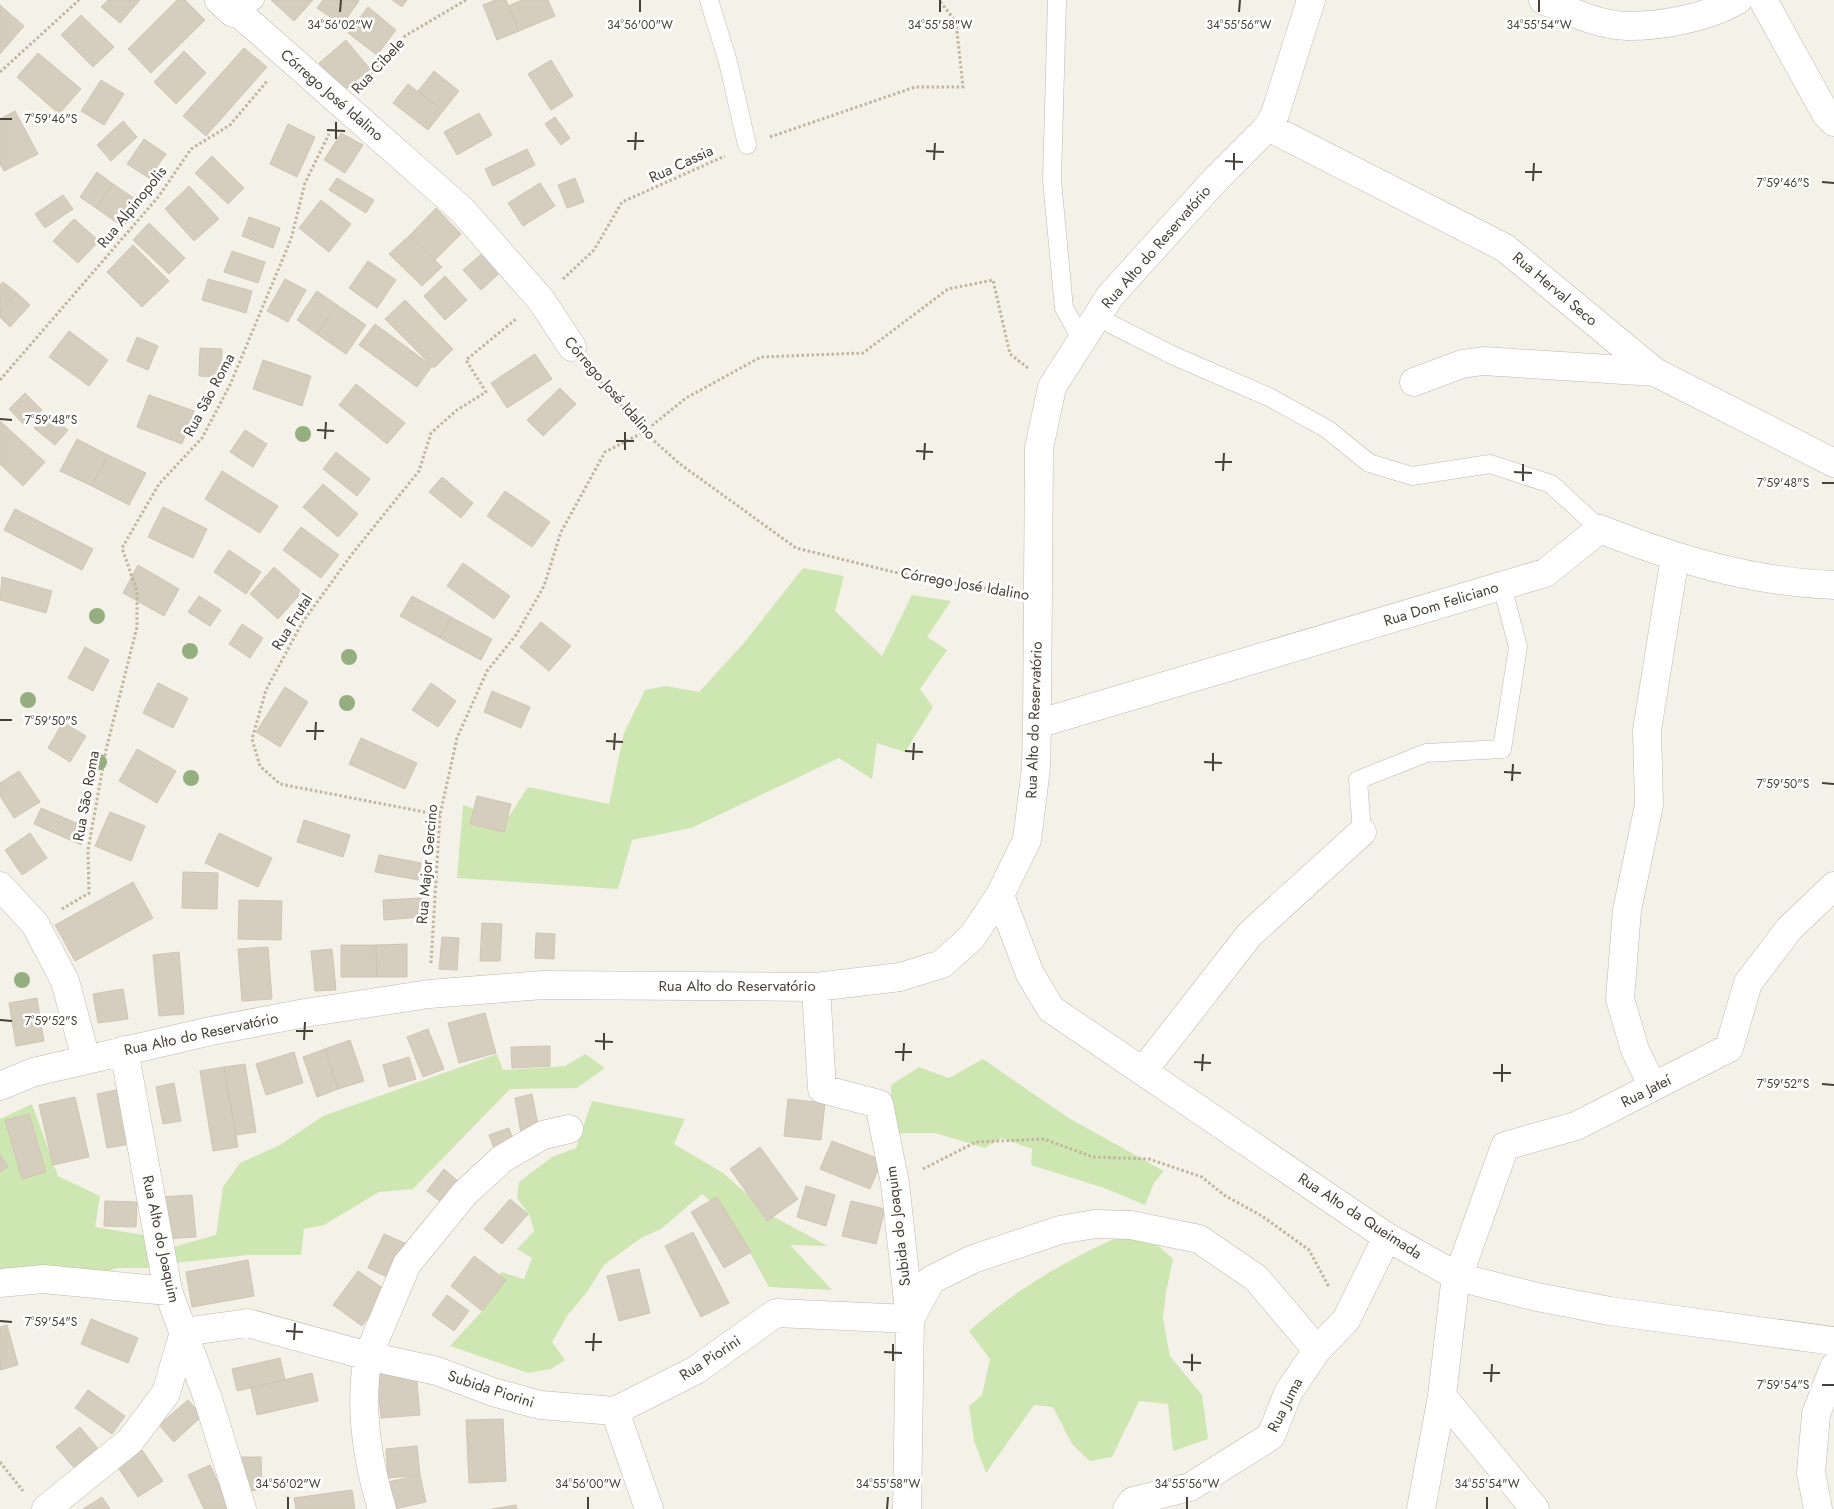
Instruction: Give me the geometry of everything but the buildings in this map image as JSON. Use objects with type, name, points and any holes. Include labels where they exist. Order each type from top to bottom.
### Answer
[{"type":"street","name":"Rua Alto do Reservatório","points":[[0,1086],[34,1072],[124,1050],[305,1013],[430,994],[542,985],[816,987],[900,977],[942,964],[972,937],[1000,895],[1027,840],[1036,768],[1039,448],[1052,387],[1116,289],[1215,180],[1268,127],[1275,114],[1311,0]]},
{"type":"street","points":[[1543,0],[1580,16],[1626,26],[1671,22],[1719,11],[1738,0]]},
{"type":"street","points":[[1763,0],[1826,114],[1834,122]]},
{"type":"street","name":"Córrego José Idalino","points":[[236,4],[240,14],[287,57],[344,104],[462,210],[541,300],[572,347]]},
{"type":"street","name":"Rua Herval Seco","points":[[1268,127],[1505,248],[1655,372],[1834,463]]},
{"type":"street","points":[[1414,382],[1462,364],[1483,361],[1655,372]]},
{"type":"street","points":[[1600,529],[1675,557],[1733,574],[1834,585]]},
{"type":"street","name":"Rua Dom Feliciano","points":[[1037,724],[1545,574],[1600,529]]},
{"type":"street","points":[[1653,1087],[1635,1050],[1620,999],[1627,910],[1649,805],[1647,730],[1675,557]]},
{"type":"street","points":[[1142,1071],[1250,934],[1362,832]]},
{"type":"street","points":[[0,886],[36,924],[65,981],[86,1059]]},
{"type":"street","name":"Rua Jateí","points":[[1457,1276],[1505,1146],[1576,1126],[1729,1048],[1748,983],[1789,929],[1834,886]]},
{"type":"street","name":"Rua Alto da Queimada","points":[[1000,895],[1030,974],[1051,1009],[1387,1237],[1457,1276],[1536,1297],[1610,1311],[1834,1341]]},
{"type":"street","name":"Subida do Joaquim","points":[[816,987],[822,1089],[879,1104],[895,1183],[910,1319],[906,1509]]},
{"type":"street","name":"Rua Alto do Joaquim","points":[[124,1050],[168,1290],[207,1396],[242,1509]]},
{"type":"street","points":[[382,1509],[373,1481],[365,1427],[363,1385],[368,1356],[407,1264],[465,1193],[502,1159],[543,1135],[569,1129]]},
{"type":"street","points":[[910,1319],[931,1280],[973,1259],[1060,1230],[1095,1224],[1131,1225],[1199,1239],[1256,1278],[1317,1350]]},
{"type":"street","name":"Rua Juma","points":[[1127,1509],[1134,1501],[1190,1487],[1271,1436],[1288,1393],[1317,1350],[1346,1320],[1387,1237]]},
{"type":"street","points":[[1421,1509],[1442,1396],[1457,1276]]},
{"type":"street","points":[[0,1283],[43,1279],[168,1290]]},
{"type":"street","name":"Rua Piorini","points":[[615,1411],[696,1370],[776,1313],[910,1319]]},
{"type":"street","name":"Subida Piorini","points":[[184,1332],[248,1323],[368,1356],[437,1371],[493,1392],[540,1405],[615,1411]]},
{"type":"street","points":[[36,1502],[130,1441],[166,1393],[184,1332]]},
{"type":"street","points":[[1818,1509],[1811,1473],[1816,1414],[1834,1367]]},
{"type":"street","points":[[1442,1396],[1535,1509]]},
{"type":"street","points":[[615,1411],[649,1509]]},
{"type":"lane","points":[[709,0],[728,62],[747,145]]},
{"type":"lane","points":[[1057,0],[1052,180],[1064,308],[1082,340]]},
{"type":"lane","points":[[1097,317],[1172,355],[1271,398],[1327,429],[1369,463],[1412,476],[1490,464],[1551,484],[1600,529]]},
{"type":"lane","points":[[1362,832],[1358,780],[1426,753],[1502,750],[1518,647],[1502,586]]},
{"type":"path","points":[[0,72],[79,0]]},
{"type":"path","name":"Rua Cibele","points":[[344,104],[405,36],[466,0]]},
{"type":"path","name":"Rua Cassia","points":[[466,360],[541,300],[594,250],[622,202],[747,145],[915,87],[963,87],[956,22],[939,0]]},
{"type":"path","name":"Rua Alpinopolis","points":[[0,380],[158,196],[192,149],[230,125],[287,57]]},
{"type":"path","name":"Rua São Roma","points":[[36,924],[89,893],[89,841],[106,750],[137,627],[137,591],[122,548],[159,484],[202,438],[230,385],[291,239],[305,183],[344,104]]},
{"type":"path","name":"Rua Major Gercino","points":[[430,994],[440,815],[457,738],[487,671],[516,635],[544,586],[560,532],[605,452],[644,432],[686,398],[761,357],[863,353],[948,289],[993,280],[1010,354],[1052,387]]},
{"type":"path","name":"Córrego José Idalino","points":[[572,347],[644,432],[680,464],[796,548],[902,574],[1037,597]]},
{"type":"path","name":"Rua Frutal","points":[[440,815],[280,784],[260,766],[252,739],[266,690],[302,623],[352,554],[419,471],[431,433],[457,410],[486,392],[466,360]]},
{"type":"path","points":[[895,1183],[976,1142],[1044,1139],[1093,1157],[1149,1159],[1202,1177],[1224,1195],[1262,1216],[1309,1250],[1346,1320]]},
{"type":"path","points":[[0,1462],[36,1502]]},
{"type":"green space","points":[[803,568],[844,576],[835,611],[882,656],[912,595],[951,601],[927,637],[947,650],[920,689],[933,707],[905,752],[877,743],[872,779],[839,758],[691,828],[632,840],[618,889],[457,878],[463,805],[489,814],[509,816],[528,787],[609,804],[624,733],[645,690],[666,686],[699,692],[743,644]]},
{"type":"green space","points":[[497,1054],[503,1070],[565,1066],[585,1054],[605,1068],[577,1088],[510,1089],[413,1189],[379,1192],[324,1225],[304,1229],[301,1255],[248,1255],[175,1263],[173,1247],[216,1235],[223,1187],[240,1163],[280,1145],[323,1116]]},
{"type":"green space","points":[[983,1059],[1067,1117],[1164,1171],[1154,1183],[1145,1205],[1104,1188],[1031,1165],[1032,1149],[1002,1138],[985,1148],[935,1133],[892,1133],[891,1085],[919,1067],[949,1078]]},
{"type":"green space","points":[[592,1101],[685,1119],[674,1144],[723,1173],[772,1216],[828,1246],[790,1245],[832,1290],[769,1287],[731,1219],[702,1194],[661,1229],[641,1238],[604,1265],[587,1292],[567,1316],[552,1342],[565,1360],[551,1369],[528,1373],[450,1346],[482,1311],[501,1272],[524,1279],[532,1258],[517,1249],[534,1231],[530,1216],[517,1198],[519,1182],[552,1157],[576,1148]]},
{"type":"green space","points":[[32,1104],[58,1176],[100,1196],[95,1227],[150,1236],[153,1268],[117,1268],[103,1273],[0,1270],[0,1119]]},
{"type":"green space","points":[[1116,1238],[1153,1241],[1173,1259],[1163,1318],[1170,1356],[1202,1395],[1208,1439],[1173,1451],[1168,1404],[1139,1401],[1112,1457],[1090,1461],[1072,1444],[1053,1407],[1034,1405],[986,1473],[974,1441],[969,1406],[982,1395],[990,1359],[969,1331],[1020,1291],[1077,1257]]}]
